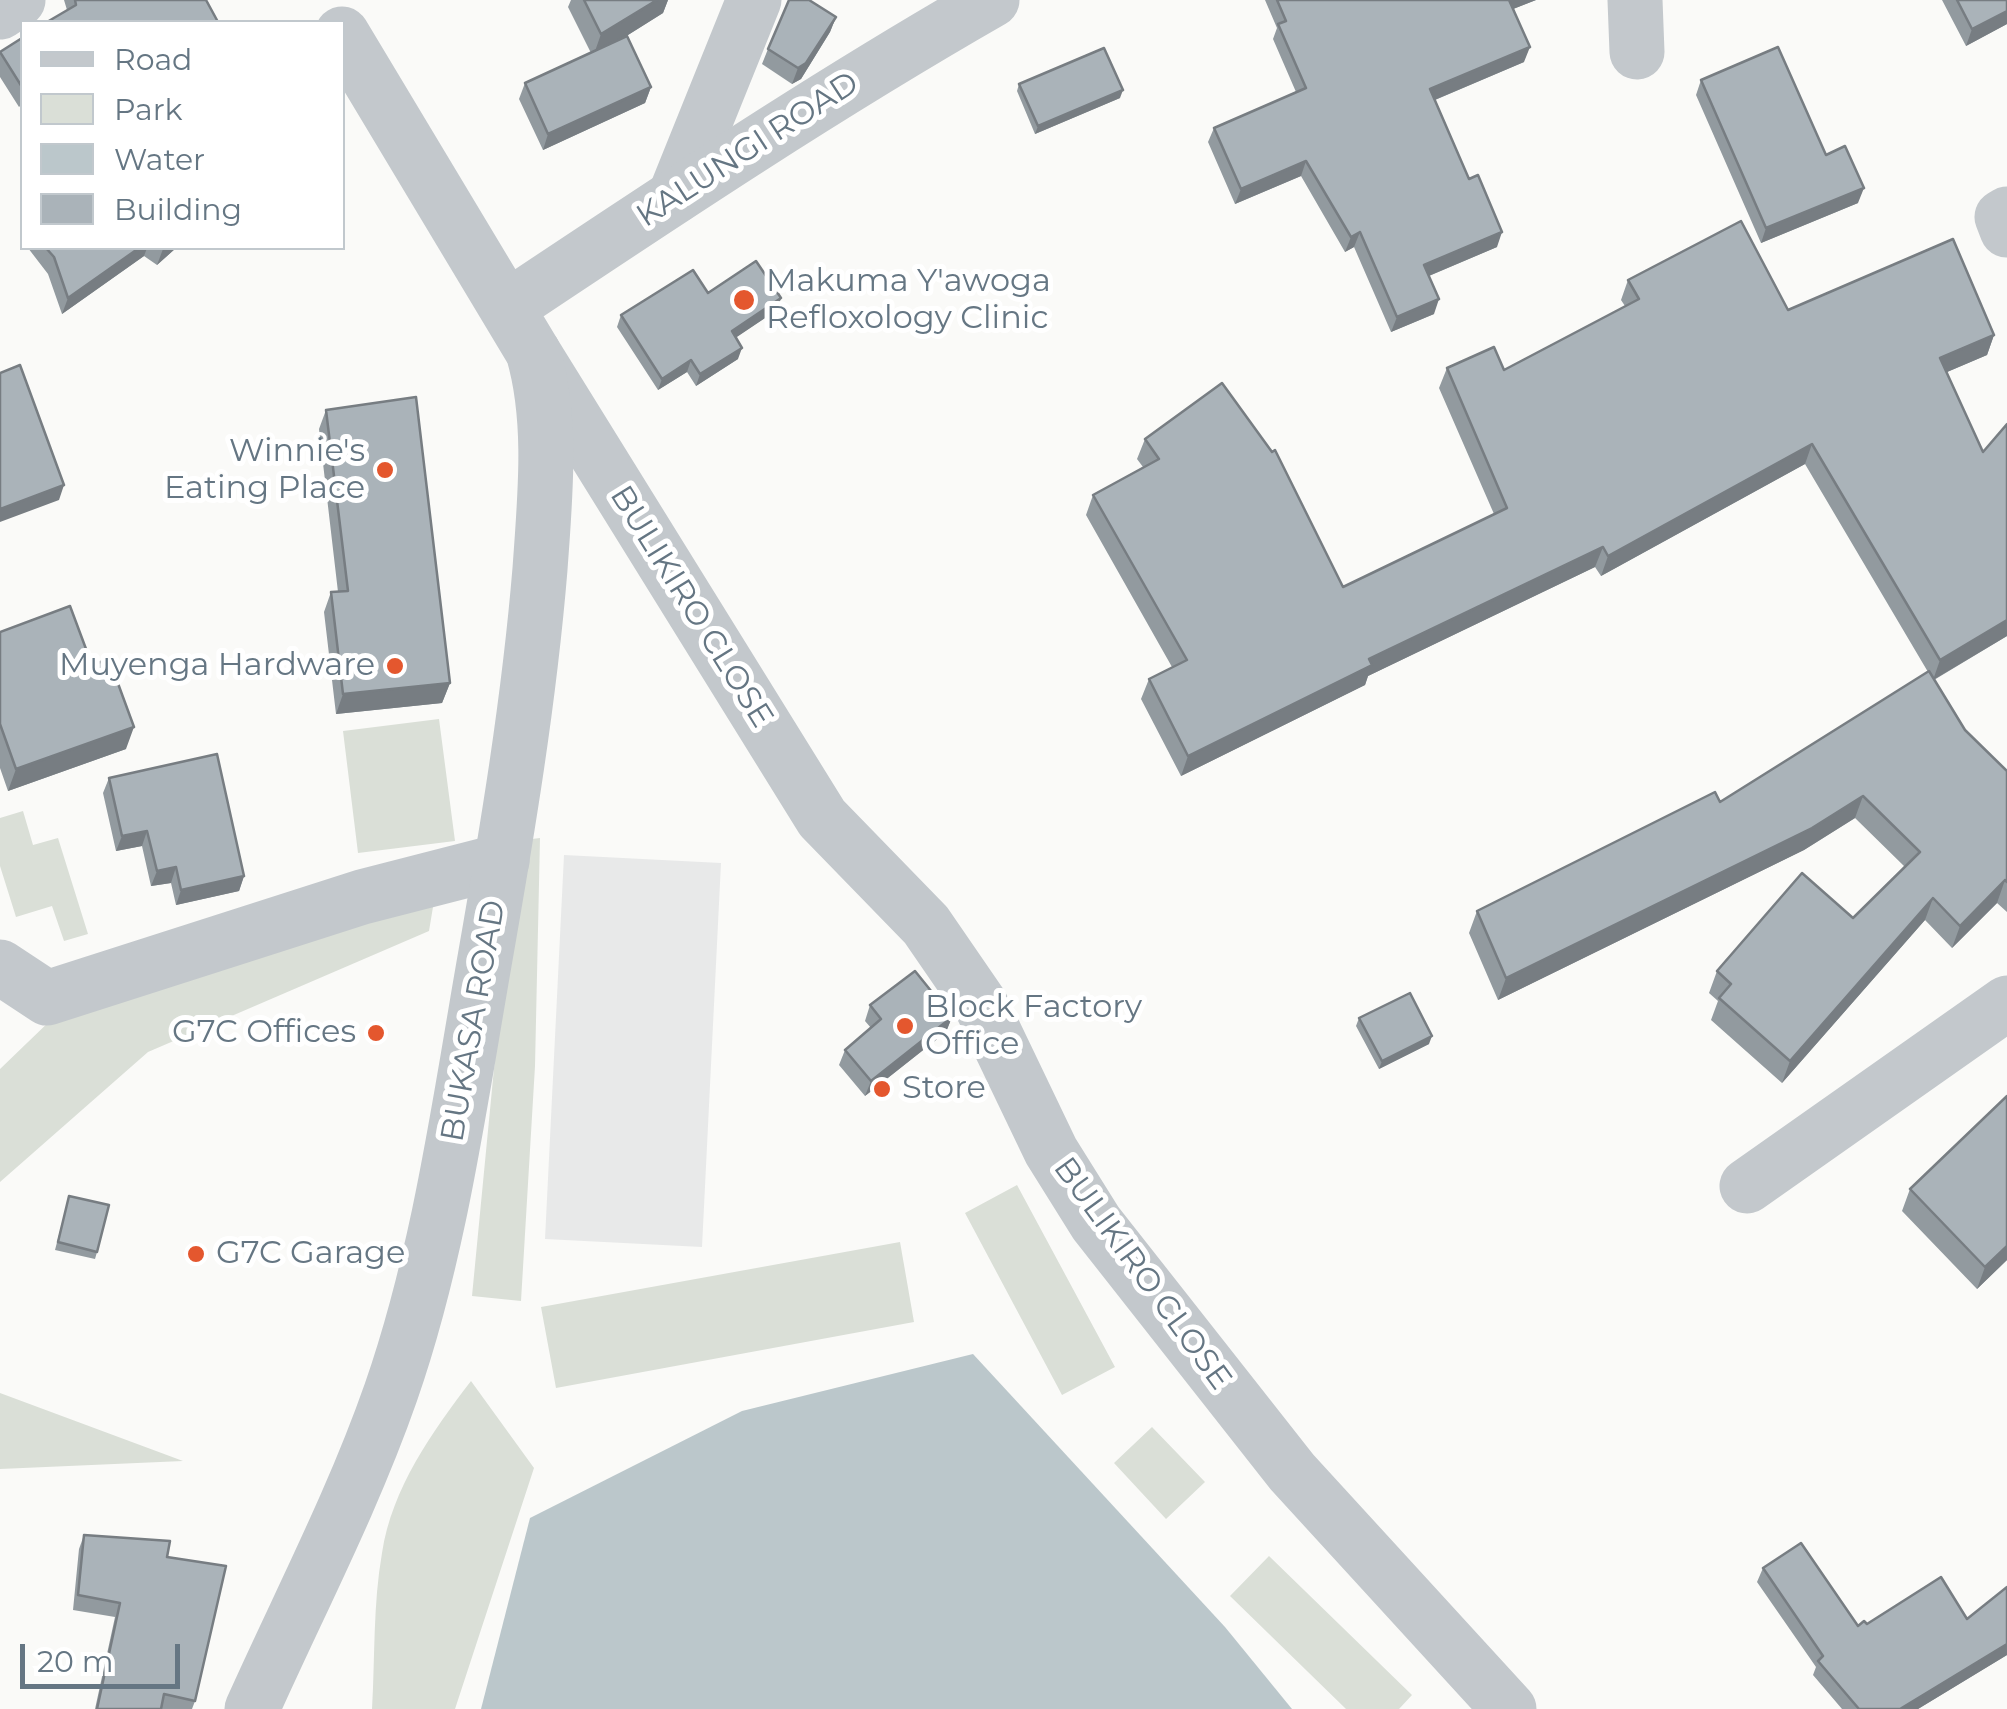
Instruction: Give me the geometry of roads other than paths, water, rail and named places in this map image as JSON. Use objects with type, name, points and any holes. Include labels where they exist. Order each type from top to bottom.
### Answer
[{"type":"street","points":[[0,12],[18,0]]},
{"type":"street","points":[[675,196],[754,0]]},
{"type":"street","name":"KALUNGI ROAD","points":[[521,330],[675,196],[865,74],[992,0]]},
{"type":"street","name":"BULIKIRO CLOSE","points":[[345,39],[822,818],[926,925],[981,1005],[1052,1151],[1096,1222],[1292,1472],[1509,1709]]},
{"type":"street","points":[[2007,214],[2002,217],[2007,230]]},
{"type":"street","name":"BUKASA ROAD","points":[[252,1709],[351,1493],[392,1389],[441,1198],[531,681],[543,528],[543,385],[521,330]]},
{"type":"street","points":[[0,967],[47,998],[362,896],[502,862]]},
{"type":"street","points":[[1747,1186],[2007,1003]]},
{"type":"water","points":[[973,1354],[1225,1627],[1292,1709],[481,1709],[530,1518],[742,1411]]},
{"type":"place","name":"Makuma Y'awoga Refloxology Clinic","points":[[744,300]]},
{"type":"place","name":"Winnie's Eating Place","points":[[385,470]]},
{"type":"place","name":"Muyenga Hardware","points":[[395,666]]},
{"type":"place","name":"Block Factory Office","points":[[905,1026]]},
{"type":"place","name":"G7C Offices","points":[[376,1033]]},
{"type":"place","name":"Store","points":[[882,1089]]},
{"type":"place","name":"G7C Garage","points":[[196,1254]]}]
